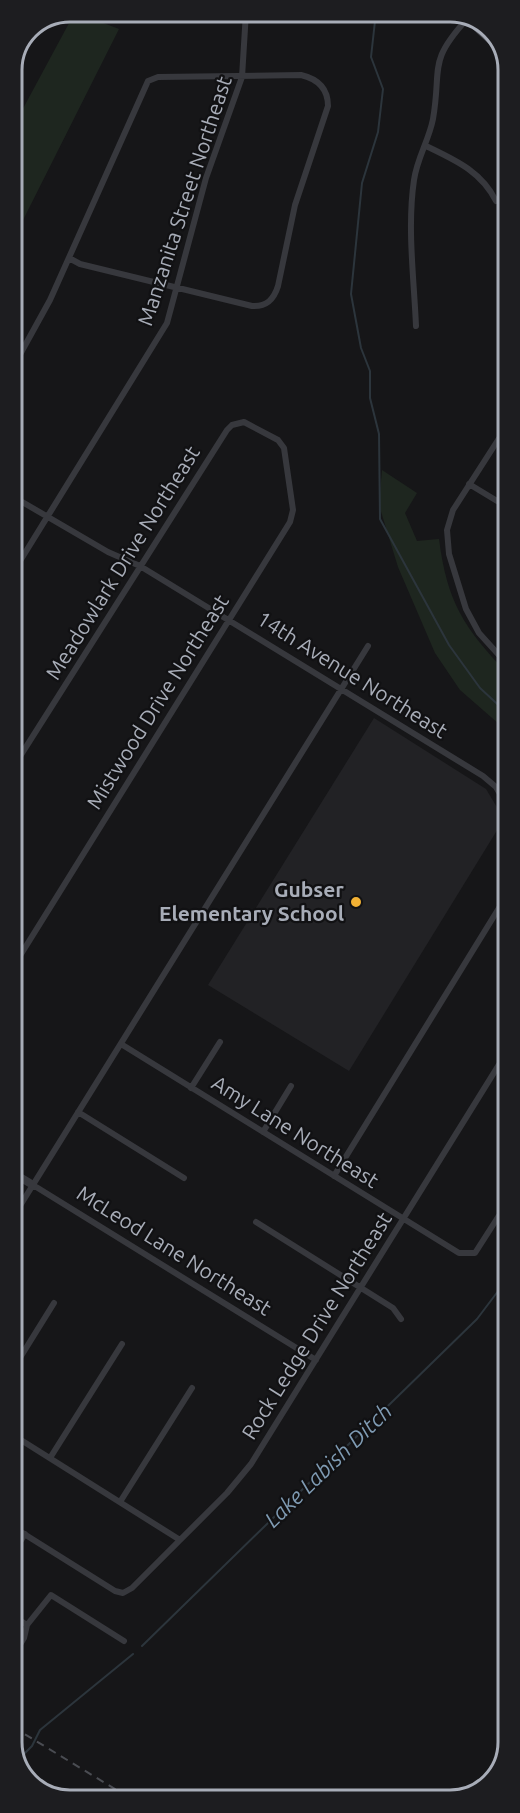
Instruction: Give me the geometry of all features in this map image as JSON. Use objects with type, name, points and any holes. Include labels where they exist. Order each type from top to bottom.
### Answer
[{"type":"street","name":"Manzanita Street Northeast","points":[[22,558],[163,332],[178,288],[206,178],[242,77],[245,22]]},
{"type":"street","points":[[416,326],[412,194],[416,172],[433,119],[438,59],[461,24]]},
{"type":"street","points":[[22,351],[50,300],[148,81],[158,77],[301,75],[319,83],[328,97],[328,106],[294,205],[276,292],[263,306],[252,306],[80,264],[69,258]]},
{"type":"street","points":[[426,146],[472,172],[488,184],[496,201]]},
{"type":"street","name":"Meadowlark Drive Northeast","points":[[22,753],[232,425],[238,422],[249,423],[282,443]]},
{"type":"street","points":[[498,440],[453,510],[447,530],[449,554],[474,627],[498,654]]},
{"type":"street","name":"Mistwood Drive Northeast","points":[[22,952],[292,516],[282,443]]},
{"type":"street","points":[[469,484],[498,502]]},
{"type":"street","name":"14th Avenue Northeast","points":[[22,502],[108,552],[140,566],[229,619],[483,776],[498,790]]},
{"type":"street","points":[[22,1203],[368,646]]},
{"type":"street","points":[[334,1176],[498,910]]},
{"type":"street","points":[[191,1088],[220,1042]]},
{"type":"street","name":"Amy Lane Northeast","points":[[120,1044],[459,1253],[467,1255],[478,1249],[498,1217]]},
{"type":"street","name":"Rock Ledge Drive Northeast","points":[[25,1534],[115,1591],[123,1593],[132,1588],[241,1477],[498,1065]]},
{"type":"street","points":[[263,1132],[291,1086]]},
{"type":"street","points":[[78,1112],[184,1178]]},
{"type":"street","name":"McLeod Lane Northeast","points":[[22,1178],[316,1360]]},
{"type":"street","points":[[256,1222],[393,1308],[401,1319]]},
{"type":"street","points":[[22,1355],[54,1303]]},
{"type":"street","points":[[50,1458],[122,1344]]},
{"type":"street","points":[[120,1502],[192,1388]]},
{"type":"street","points":[[22,1441],[180,1540]]},
{"type":"street","points":[[22,1532],[25,1534],[22,1539]]},
{"type":"street","points":[[22,1641],[27,1626],[51,1595],[124,1641]]},
{"type":"street","points":[[22,1623],[27,1626]]},
{"type":"shaded area","points":[[70,22],[101,22],[119,29],[22,222],[22,110]]},
{"type":"shaded area","points":[[382,470],[417,493],[405,513],[417,541],[439,539],[447,580],[460,613],[479,642],[498,663],[498,723],[460,690],[435,653],[398,567],[379,505]]},
{"type":"shaded area","name":"Gubser Elementary School","points":[[374,718],[486,789],[498,809],[498,829],[349,1071],[208,985]]},
{"type":"waterway","name":"Lake Labish Ditch","points":[[375,23],[371,57],[383,89],[378,132],[362,183],[351,294],[361,348],[370,371],[370,398],[379,434],[380,519],[449,645],[480,688],[498,705]]},
{"type":"waterway","name":"Lake Labish Ditch","points":[[142,1646],[477,1319],[498,1291]]},
{"type":"waterway","name":"Lake Labish Ditch","points":[[24,1754],[32,1746],[40,1730],[133,1654]]},
{"type":"railway","points":[[22,1732],[117,1790]]},
{"type":"place","name":"Gubser Elementary School","points":[[356,902]]}]
